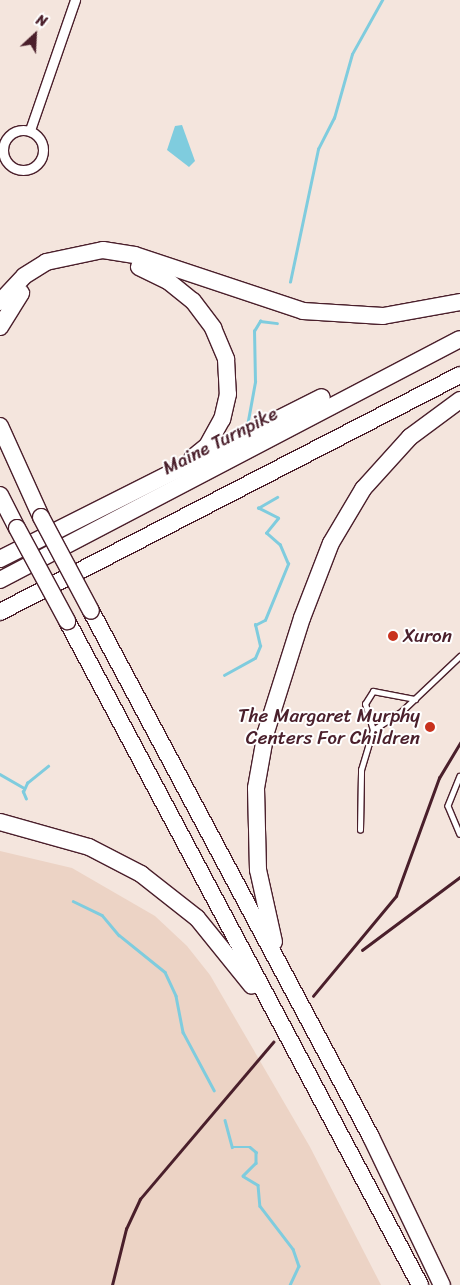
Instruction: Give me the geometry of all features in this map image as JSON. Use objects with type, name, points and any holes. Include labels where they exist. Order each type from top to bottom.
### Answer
[{"type":"highway","points":[[0,302],[24,276],[46,262],[68,254],[102,250],[135,256],[303,311],[383,316],[460,302]]},
{"type":"highway","points":[[0,327],[9,307],[33,283],[78,262],[134,266],[185,293],[220,342],[228,368],[228,394],[213,436],[173,474]]},
{"type":"highway","points":[[0,559],[173,474],[460,327]]},
{"type":"highway","name":"Maine Turnpike","points":[[0,580],[460,339]]},
{"type":"highway","points":[[0,612],[460,375]]},
{"type":"highway","points":[[289,982],[265,906],[256,830],[259,768],[272,711],[321,566],[351,506],[398,449],[460,400]]},
{"type":"highway","points":[[0,426],[40,517],[289,982],[442,1285]]},
{"type":"highway","points":[[0,495],[420,1285]]},
{"type":"highway","points":[[0,822],[89,847],[134,870],[185,907],[236,963],[299,1060]]},
{"type":"street","points":[[30,130],[75,0]]},
{"type":"street","points":[[30,130],[41,139],[41,159],[32,168],[18,170],[4,157],[3,144],[11,133],[30,130]]},
{"type":"lane","points":[[373,730],[385,725],[460,656]]},
{"type":"lane","points":[[360,830],[361,770],[373,730],[366,704],[373,691],[415,699]]},
{"type":"lane","points":[[460,776],[448,806],[460,834]]},
{"type":"shaded area","points":[[0,851],[72,868],[155,916],[187,946],[210,975],[310,1147],[381,1285],[0,1285]]},
{"type":"water","points":[[182,125],[195,161],[189,167],[167,150],[175,126]]},
{"type":"waterway","points":[[290,282],[318,149],[334,118],[352,54],[382,0]]},
{"type":"waterway","points":[[247,426],[255,382],[254,331],[260,321],[277,323]]},
{"type":"waterway","points":[[224,675],[255,658],[260,646],[255,625],[265,620],[288,564],[280,545],[266,533],[278,518],[258,508],[277,497]]},
{"type":"waterway","points":[[26,799],[23,792],[27,783],[48,766]]},
{"type":"waterway","points":[[0,774],[24,788]]},
{"type":"waterway","points":[[73,901],[102,915],[119,935],[165,972],[176,996],[183,1032],[214,1090]]},
{"type":"waterway","points":[[225,1120],[232,1147],[250,1147],[256,1152],[256,1163],[243,1176],[258,1185],[260,1206],[293,1249],[299,1266],[290,1285]]},
{"type":"railway","points":[[313,996],[396,896],[439,778],[460,743]]},
{"type":"railway","points":[[362,950],[460,877]]},
{"type":"railway","points":[[112,1285],[126,1229],[140,1199],[273,1042]]},
{"type":"place","name":"Xuron","points":[[393,636]]},
{"type":"place","name":"The Margaret Murphy Centers For Children","points":[[430,727]]}]
